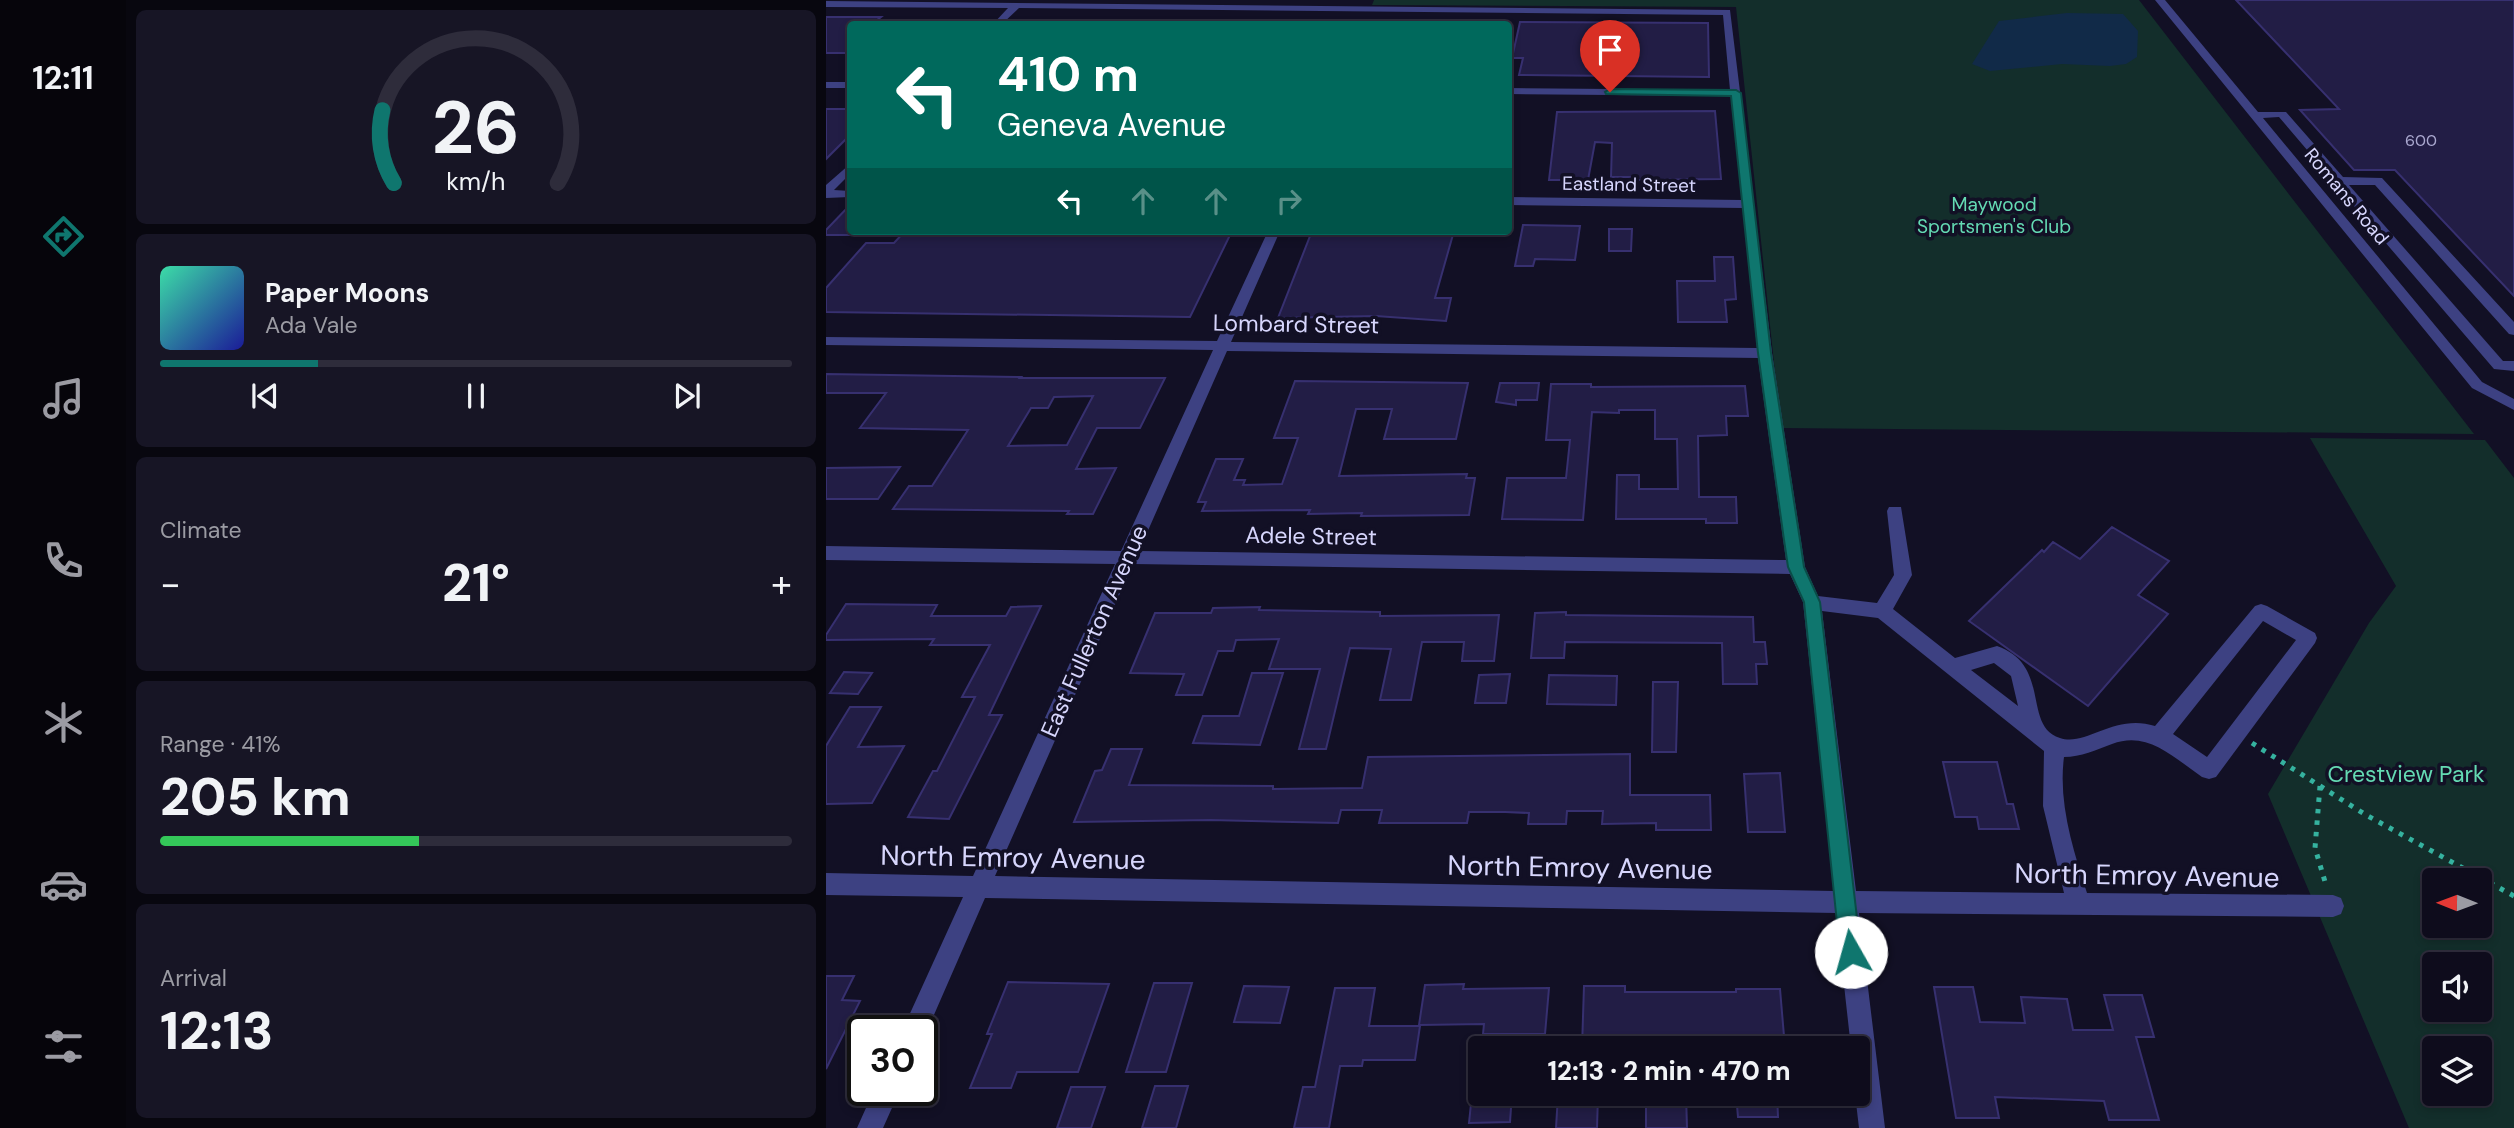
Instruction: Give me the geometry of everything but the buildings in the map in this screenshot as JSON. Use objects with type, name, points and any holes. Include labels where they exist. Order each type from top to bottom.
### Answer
[{"type":"street","name":"Romans Road","points":[[2160,0],[2477,385],[2514,405]]},
{"type":"street","points":[[826,4],[1372,13],[1727,12],[1765,353],[1796,567],[1812,602],[1872,1128]]},
{"type":"street","points":[[1000,21],[1016,6]]},
{"type":"street","points":[[826,85],[847,85]]},
{"type":"street","points":[[1512,91],[1736,93]]},
{"type":"street","points":[[2253,115],[2282,114],[2499,366],[2514,366]]},
{"type":"street","points":[[826,193],[847,171]]},
{"type":"street","points":[[2310,181],[2378,181],[2514,331]]},
{"type":"street","points":[[826,193],[847,194]]},
{"type":"street","name":"Eastland Street","points":[[1512,201],[1750,204]]},
{"type":"street","name":"East Fullerton Avenue","points":[[921,1015],[1272,235]]},
{"type":"street","name":"Lombard Street","points":[[826,341],[1765,353]]},
{"type":"street","points":[[1882,611],[1903,575],[1895,511]]},
{"type":"street","name":"Adele Street","points":[[826,553],[1796,567]]},
{"type":"street","points":[[1812,602],[1882,611],[2055,747],[2072,750],[2132,730],[2158,737],[2209,770],[2308,638],[2261,611],[2158,737]]},
{"type":"street","points":[[1955,666],[1997,654],[2021,671],[2033,729]]},
{"type":"street","points":[[2055,747],[2050,771],[2056,824],[2079,904]]},
{"type":"street","name":"North Emroy Avenue","points":[[826,884],[1845,902],[2333,906]]},
{"type":"street","points":[[870,1128],[880,1106]]},
{"type":"path","points":[[2236,734],[2366,815],[2514,896]]},
{"type":"path","points":[[2320,786],[2315,848],[2333,906]]},
{"type":"green space","name":"Maywood Sportsmen's Club","points":[[1374,0],[2139,0],[2474,434],[1781,428],[1736,7],[1372,5]]},
{"type":"green space","name":"Crestview Park","points":[[2310,438],[2485,440],[2514,478],[2514,1128],[2409,1128],[2268,794],[2369,623],[2396,586]]},
{"type":"water","points":[[2067,13],[2123,14],[2138,31],[2137,57],[2126,64],[2110,66],[2062,64],[1990,71],[1972,64],[1999,21]]},
{"type":"route","points":[[1610,92],[1736,93],[1765,353],[1796,567],[1812,602],[1851,952]]}]
